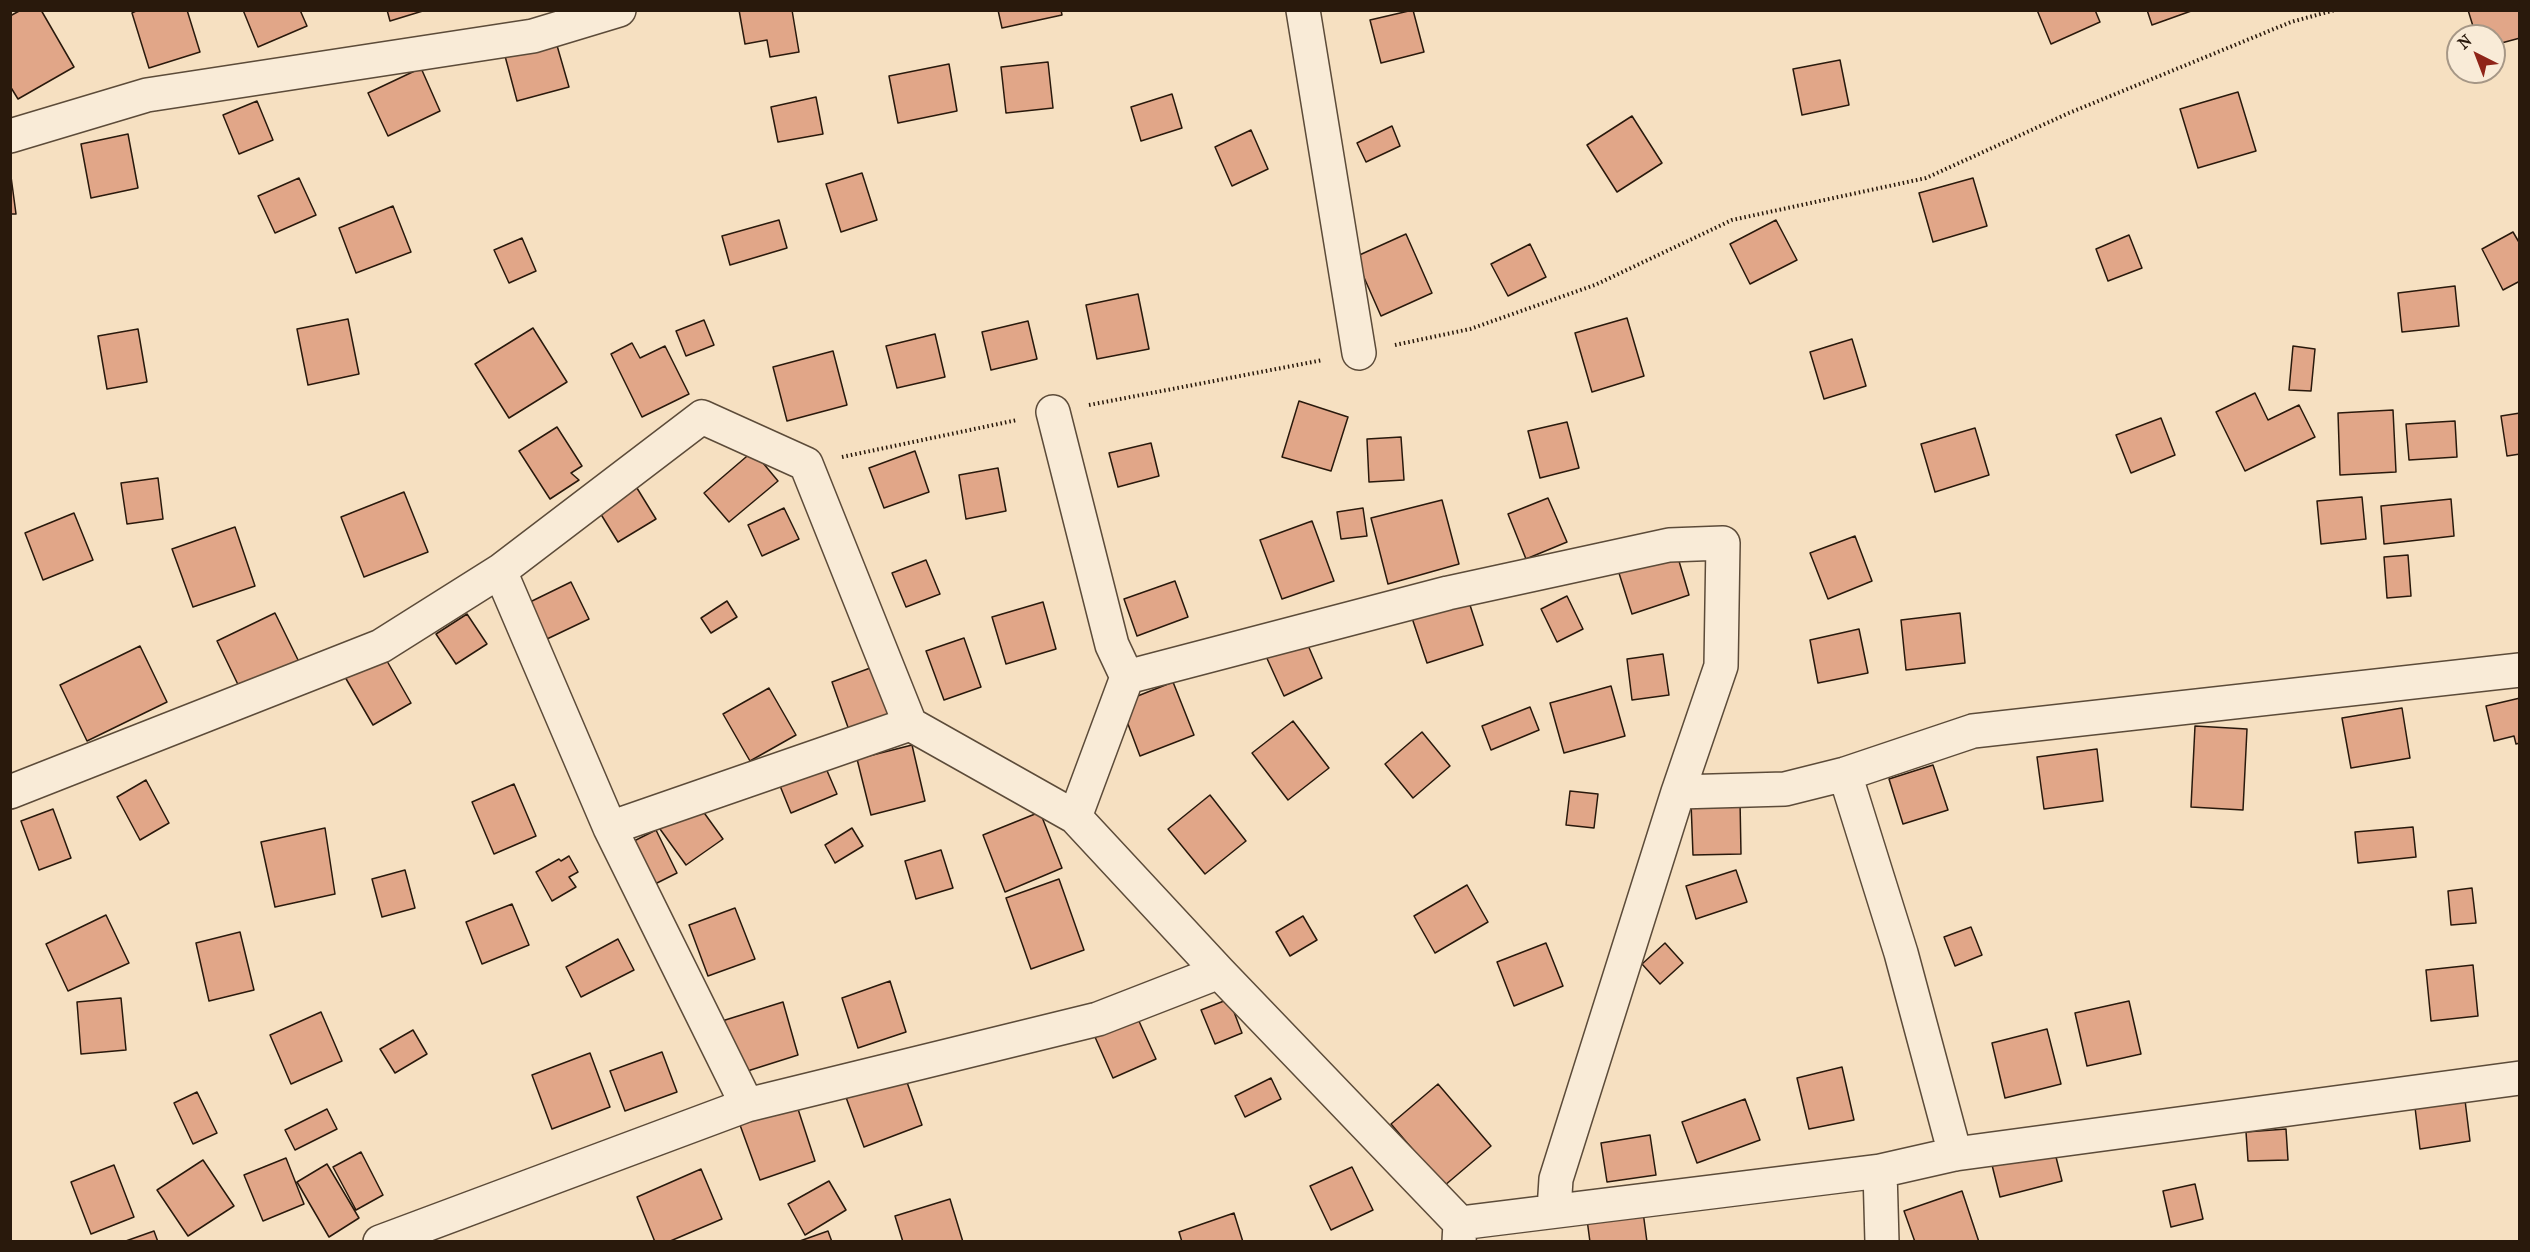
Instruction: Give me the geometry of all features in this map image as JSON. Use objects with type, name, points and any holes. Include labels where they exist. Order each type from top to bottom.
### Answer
[{"type":"street","points":[[10,136],[147,95],[530,23],[619,10]]},
{"type":"street","points":[[1303,10],[1359,353]]},
{"type":"street","points":[[1053,412],[1112,645],[1127,677],[1075,817]]},
{"type":"street","points":[[10,792],[381,646],[500,572],[702,417],[806,464],[910,724],[1075,817],[1460,1232],[1554,1210],[1880,1171],[1955,1154],[2520,1078]]},
{"type":"street","points":[[1127,677],[1448,593],[1669,545],[1723,543],[1721,666],[1678,792],[1556,1179],[1554,1210]]},
{"type":"street","points":[[500,572],[610,828],[747,1105]]},
{"type":"street","points":[[1678,792],[1785,789],[1845,774],[1973,731],[2520,670]]},
{"type":"street","points":[[610,828],[910,724]]},
{"type":"street","points":[[1845,774],[1901,953],[1955,1154]]},
{"type":"street","points":[[380,1242],[747,1105],[1098,1019],[1219,972]]},
{"type":"street","points":[[1880,1171],[1882,1242]]},
{"type":"path","points":[[806,464],[1053,412],[1359,353],[1470,328],[1595,285],[1732,220],[1926,178],[2069,113],[2281,26],[2335,10]]},
{"type":"building","points":[[21,10],[41,10],[74,67],[18,99],[10,86],[10,16]]},
{"type":"building","points":[[138,10],[187,10],[200,52],[149,68],[132,13]]},
{"type":"building","points":[[243,10],[300,10],[307,26],[258,47]]},
{"type":"building","points":[[387,10],[426,10],[390,21]]},
{"type":"building","points":[[739,10],[792,10],[799,52],[770,57],[767,40],[745,44]]},
{"type":"building","points":[[998,10],[1061,10],[1062,15],[1002,28]]},
{"type":"building","points":[[1413,10],[1424,52],[1381,63],[1370,20]]},
{"type":"building","points":[[2037,10],[2095,10],[2100,22],[2051,44]]},
{"type":"building","points":[[2147,10],[2194,10],[2152,25]]},
{"type":"building","points":[[2468,10],[2520,10],[2520,38],[2506,42],[2506,24],[2472,24]]},
{"type":"building","points":[[556,42],[569,87],[517,101],[505,56]]},
{"type":"building","points":[[1840,60],[1849,105],[1802,115],[1793,69]]},
{"type":"building","points":[[1048,62],[1053,108],[1006,113],[1001,67]]},
{"type":"building","points":[[949,64],[957,111],[898,123],[889,76]]},
{"type":"building","points":[[421,68],[440,111],[388,136],[368,93]]},
{"type":"building","points":[[2238,92],[2256,151],[2198,168],[2180,109]]},
{"type":"building","points":[[1172,94],[1182,128],[1141,141],[1131,107]]},
{"type":"building","points":[[816,97],[823,134],[778,142],[771,107]]},
{"type":"building","points":[[257,101],[273,140],[239,154],[223,115]]},
{"type":"building","points":[[1632,116],[1662,163],[1617,192],[1587,145]]},
{"type":"building","points":[[1392,126],[1400,146],[1366,162],[1357,143]]},
{"type":"building","points":[[1251,130],[1268,169],[1232,186],[1215,147]]},
{"type":"building","points":[[128,134],[138,188],[91,198],[81,144]]},
{"type":"building","points":[[10,169],[16,214],[10,214]]},
{"type":"building","points":[[862,173],[877,220],[841,232],[826,184]]},
{"type":"building","points":[[299,178],[316,215],[275,233],[258,196]]},
{"type":"building","points":[[1973,178],[1987,226],[1933,242],[1919,193]]},
{"type":"building","points":[[393,206],[411,252],[356,273],[339,228]]},
{"type":"building","points":[[779,220],[787,248],[730,265],[722,236]]},
{"type":"building","points":[[1776,220],[1797,260],[1750,284],[1730,244]]},
{"type":"building","points":[[2513,232],[2520,244],[2520,281],[2503,290],[2482,249]]},
{"type":"building","points":[[1406,234],[1432,293],[1381,316],[1355,257]]},
{"type":"building","points":[[2129,235],[2142,268],[2108,281],[2096,249]]},
{"type":"building","points":[[522,238],[536,271],[509,283],[494,250]]},
{"type":"building","points":[[1530,244],[1546,277],[1508,296],[1491,264]]},
{"type":"building","points":[[2455,286],[2459,326],[2402,332],[2398,293]]},
{"type":"building","points":[[1138,294],[1149,349],[1097,359],[1086,305]]},
{"type":"building","points":[[1627,318],[1644,376],[1592,392],[1575,333]]},
{"type":"building","points":[[348,319],[359,374],[308,385],[297,329]]},
{"type":"building","points":[[704,320],[714,345],[686,356],[676,331]]},
{"type":"building","points":[[1028,321],[1037,359],[991,370],[982,332]]},
{"type":"building","points":[[533,328],[567,382],[509,418],[475,364]]},
{"type":"building","points":[[138,329],[147,382],[107,389],[98,336]]},
{"type":"building","points":[[935,334],[945,377],[897,388],[886,346]]},
{"type":"building","points":[[1852,339],[1866,386],[1824,399],[1810,352]]},
{"type":"building","points":[[632,343],[640,358],[665,346],[689,394],[642,417],[611,354]]},
{"type":"building","points":[[2293,346],[2315,349],[2311,391],[2289,390]]},
{"type":"building","points":[[833,351],[847,405],[787,421],[773,367]]},
{"type":"building","points":[[2255,393],[2268,420],[2299,405],[2315,437],[2245,471],[2216,412]]},
{"type":"building","points":[[1299,401],[1348,417],[1331,471],[1282,457]]},
{"type":"building","points":[[2393,410],[2396,472],[2340,475],[2338,413]]},
{"type":"building","points":[[2520,413],[2520,454],[2507,456],[2501,416]]},
{"type":"building","points":[[2161,418],[2175,455],[2131,473],[2116,435]]},
{"type":"building","points":[[2455,421],[2457,457],[2409,460],[2406,424]]},
{"type":"building","points":[[1567,422],[1579,468],[1540,478],[1528,431]]},
{"type":"building","points":[[557,427],[582,466],[571,473],[579,480],[550,499],[519,451]]},
{"type":"building","points":[[1975,428],[1989,475],[1935,492],[1921,444]]},
{"type":"building","points":[[1401,437],[1404,480],[1369,482],[1367,439]]},
{"type":"building","points":[[1151,443],[1159,476],[1118,487],[1109,453]]},
{"type":"building","points":[[753,451],[778,481],[729,522],[704,493]]},
{"type":"building","points":[[915,451],[929,492],[884,508],[869,468]]},
{"type":"building","points":[[998,468],[1006,511],[966,519],[959,475]]},
{"type":"building","points":[[158,478],[163,519],[127,524],[121,483]]},
{"type":"building","points":[[632,480],[656,519],[618,542],[594,503]]},
{"type":"building","points":[[404,492],[428,552],[364,577],[341,517]]},
{"type":"building","points":[[2362,497],[2366,539],[2321,544],[2317,501]]},
{"type":"building","points":[[1548,498],[1567,542],[1526,559],[1508,514]]},
{"type":"building","points":[[2451,499],[2454,536],[2384,544],[2381,506]]},
{"type":"building","points":[[1442,500],[1459,564],[1388,584],[1371,518]]},
{"type":"building","points":[[784,508],[799,539],[762,556],[748,525]]},
{"type":"building","points":[[1363,508],[1367,536],[1341,539],[1337,512]]},
{"type":"building","points":[[74,513],[93,560],[43,580],[25,533]]},
{"type":"building","points":[[1312,521],[1334,581],[1282,599],[1260,540]]},
{"type":"building","points":[[235,527],[255,586],[193,607],[172,549]]},
{"type":"building","points":[[1855,536],[1872,581],[1828,599],[1810,553]]},
{"type":"building","points":[[1676,551],[1689,595],[1632,614],[1618,570]]},
{"type":"building","points":[[2408,555],[2411,596],[2387,598],[2384,557]]},
{"type":"building","points":[[926,560],[940,594],[906,607],[892,573]]},
{"type":"building","points":[[1175,581],[1188,617],[1137,636],[1124,599]]},
{"type":"building","points":[[571,582],[589,619],[547,639],[530,602]]},
{"type":"building","points":[[1567,596],[1583,629],[1557,642],[1541,609]]},
{"type":"building","points":[[1468,599],[1483,645],[1427,663],[1412,618]]},
{"type":"building","points":[[727,601],[737,617],[711,633],[701,618]]},
{"type":"building","points":[[1043,602],[1056,649],[1006,664],[992,617]]},
{"type":"building","points":[[275,613],[301,666],[243,695],[217,641]]},
{"type":"building","points":[[1960,613],[1965,663],[1906,670],[1901,620]]},
{"type":"building","points":[[467,614],[487,644],[456,664],[436,634]]},
{"type":"building","points":[[1859,629],[1868,673],[1818,683],[1810,640]]},
{"type":"building","points":[[1304,636],[1322,678],[1284,696],[1265,654]]},
{"type":"building","points":[[964,638],[981,687],[944,700],[926,651]]},
{"type":"building","points":[[140,646],[167,702],[87,741],[60,685]]},
{"type":"building","points":[[383,654],[411,703],[373,725],[345,677]]},
{"type":"building","points":[[1663,654],[1669,695],[1632,700],[1627,659]]},
{"type":"building","points":[[873,667],[891,717],[850,733],[832,682]]},
{"type":"building","points":[[1173,682],[1194,735],[1140,756],[1120,703]]},
{"type":"building","points":[[1611,686],[1625,736],[1564,753],[1550,703]]},
{"type":"building","points":[[769,688],[796,735],[750,761],[723,714]]},
{"type":"building","points":[[2520,698],[2520,743],[2516,744],[2514,736],[2494,741],[2486,706]]},
{"type":"building","points":[[1530,707],[1539,730],[1491,750],[1482,726]]},
{"type":"building","points":[[2402,708],[2410,758],[2351,768],[2342,718]]},
{"type":"building","points":[[1293,721],[1329,768],[1288,800],[1252,753]]},
{"type":"building","points":[[2195,726],[2247,729],[2243,810],[2191,807]]},
{"type":"building","points":[[1422,732],[1450,766],[1413,798],[1385,764]]},
{"type":"building","points":[[912,745],[925,801],[871,815],[857,759]]},
{"type":"building","points":[[2097,749],[2103,801],[2044,809],[2037,757]]},
{"type":"building","points":[[819,752],[837,794],[791,813],[774,771]]},
{"type":"building","points":[[1933,765],[1948,810],[1903,824],[1889,779]]},
{"type":"building","points":[[146,780],[169,823],[140,840],[117,797]]},
{"type":"building","points":[[514,784],[536,836],[494,854],[472,802]]},
{"type":"building","points":[[1570,791],[1598,794],[1594,828],[1566,825]]},
{"type":"building","points":[[1210,795],[1246,841],[1205,874],[1168,829]]},
{"type":"building","points":[[1740,800],[1741,854],[1693,855],[1691,802]]},
{"type":"building","points":[[697,803],[723,839],[686,865],[660,829]]},
{"type":"building","points":[[53,809],[71,858],[39,870],[21,821]]},
{"type":"building","points":[[1040,812],[1062,868],[1005,892],[983,835]]},
{"type":"building","points":[[2413,827],[2416,857],[2358,863],[2355,832]]},
{"type":"building","points":[[325,828],[335,894],[275,907],[261,842]]},
{"type":"building","points":[[852,828],[863,846],[835,863],[825,845]]},
{"type":"building","points":[[656,830],[677,873],[635,894],[614,851]]},
{"type":"building","points":[[941,850],[953,888],[916,899],[905,861]]},
{"type":"building","points":[[569,856],[578,872],[569,877],[576,887],[552,901],[536,872]]},
{"type":"building","points":[[405,870],[415,908],[382,917],[372,879]]},
{"type":"building","points":[[1736,870],[1747,902],[1696,919],[1686,886]]},
{"type":"building","points":[[1059,879],[1084,950],[1031,969],[1006,898]]},
{"type":"building","points":[[1467,885],[1488,922],[1435,953],[1414,916]]},
{"type":"building","points":[[2472,888],[2476,923],[2451,925],[2448,891]]},
{"type":"building","points":[[512,904],[529,945],[482,964],[466,922]]},
{"type":"building","points":[[735,908],[755,959],[708,976],[689,925]]},
{"type":"building","points":[[106,915],[129,963],[68,991],[46,944]]},
{"type":"building","points":[[1303,916],[1317,940],[1290,956],[1276,932]]},
{"type":"building","points":[[1971,927],[1982,955],[1955,966],[1944,937]]},
{"type":"building","points":[[240,932],[254,990],[209,1001],[196,943]]},
{"type":"building","points":[[618,939],[634,970],[581,997],[566,967]]},
{"type":"building","points":[[1546,943],[1563,986],[1514,1006],[1497,962]]},
{"type":"building","points":[[1665,943],[1683,963],[1660,984],[1642,964]]},
{"type":"building","points":[[2473,965],[2478,1016],[2431,1021],[2426,970]]},
{"type":"building","points":[[890,981],[906,1032],[858,1048],[842,998]]},
{"type":"building","points":[[121,998],[126,1050],[81,1054],[77,1002]]},
{"type":"building","points":[[1229,999],[1242,1033],[1215,1044],[1201,1010]]},
{"type":"building","points":[[2129,1001],[2141,1054],[2087,1066],[2075,1013]]},
{"type":"building","points":[[783,1002],[798,1055],[738,1074],[722,1021]]},
{"type":"building","points":[[321,1012],[342,1061],[291,1084],[270,1035]]},
{"type":"building","points":[[1138,1019],[1156,1059],[1113,1078],[1095,1037]]},
{"type":"building","points":[[2047,1029],[2061,1084],[2005,1098],[1992,1043]]},
{"type":"building","points":[[413,1030],[427,1054],[395,1073],[380,1049]]},
{"type":"building","points":[[662,1052],[677,1092],[625,1111],[610,1071]]},
{"type":"building","points":[[590,1053],[610,1107],[552,1129],[532,1075]]},
{"type":"building","points":[[1842,1067],[1854,1120],[1809,1129],[1797,1078]]},
{"type":"building","points":[[902,1068],[922,1125],[864,1147],[843,1089]]},
{"type":"building","points":[[1271,1078],[1281,1099],[1245,1117],[1235,1096]]},
{"type":"building","points":[[1438,1084],[1491,1146],[1444,1186],[1391,1124]]},
{"type":"building","points":[[197,1092],[217,1133],[193,1144],[174,1103]]},
{"type":"building","points":[[2464,1092],[2470,1141],[2420,1149],[2414,1099]]},
{"type":"building","points":[[1745,1099],[1760,1140],[1697,1163],[1682,1122]]},
{"type":"building","points":[[797,1106],[815,1161],[760,1180],[740,1125]]},
{"type":"building","points":[[327,1109],[337,1129],[295,1150],[285,1130]]},
{"type":"building","points":[[2286,1129],[2288,1160],[2248,1161],[2246,1132]]},
{"type":"building","points":[[2050,1133],[2062,1181],[2000,1197],[1988,1149]]},
{"type":"building","points":[[1650,1135],[1656,1175],[1607,1182],[1601,1143]]},
{"type":"building","points":[[361,1152],[383,1195],[356,1210],[333,1167]]},
{"type":"building","points":[[286,1158],[304,1204],[263,1221],[244,1175]]},
{"type":"building","points":[[203,1160],[234,1206],[188,1236],[157,1190]]},
{"type":"building","points":[[327,1164],[359,1218],[329,1237],[297,1182]]},
{"type":"building","points":[[114,1165],[134,1217],[91,1234],[71,1182]]},
{"type":"building","points":[[1352,1167],[1373,1210],[1331,1230],[1310,1186]]},
{"type":"building","points":[[701,1169],[722,1219],[668,1242],[655,1242],[637,1197]]},
{"type":"building","points":[[829,1181],[846,1210],[805,1235],[788,1204]]},
{"type":"building","points":[[2195,1184],[2203,1219],[2171,1227],[2163,1191]]},
{"type":"building","points":[[1962,1191],[1979,1242],[1915,1242],[1904,1211]]},
{"type":"building","points":[[950,1199],[963,1242],[903,1242],[895,1216]]},
{"type":"building","points":[[1642,1204],[1647,1242],[1590,1242],[1586,1212]]},
{"type":"building","points":[[1234,1213],[1243,1242],[1182,1242],[1179,1232]]},
{"type":"building","points":[[154,1231],[158,1242],[123,1242]]},
{"type":"building","points":[[828,1231],[832,1242],[797,1242]]}]
